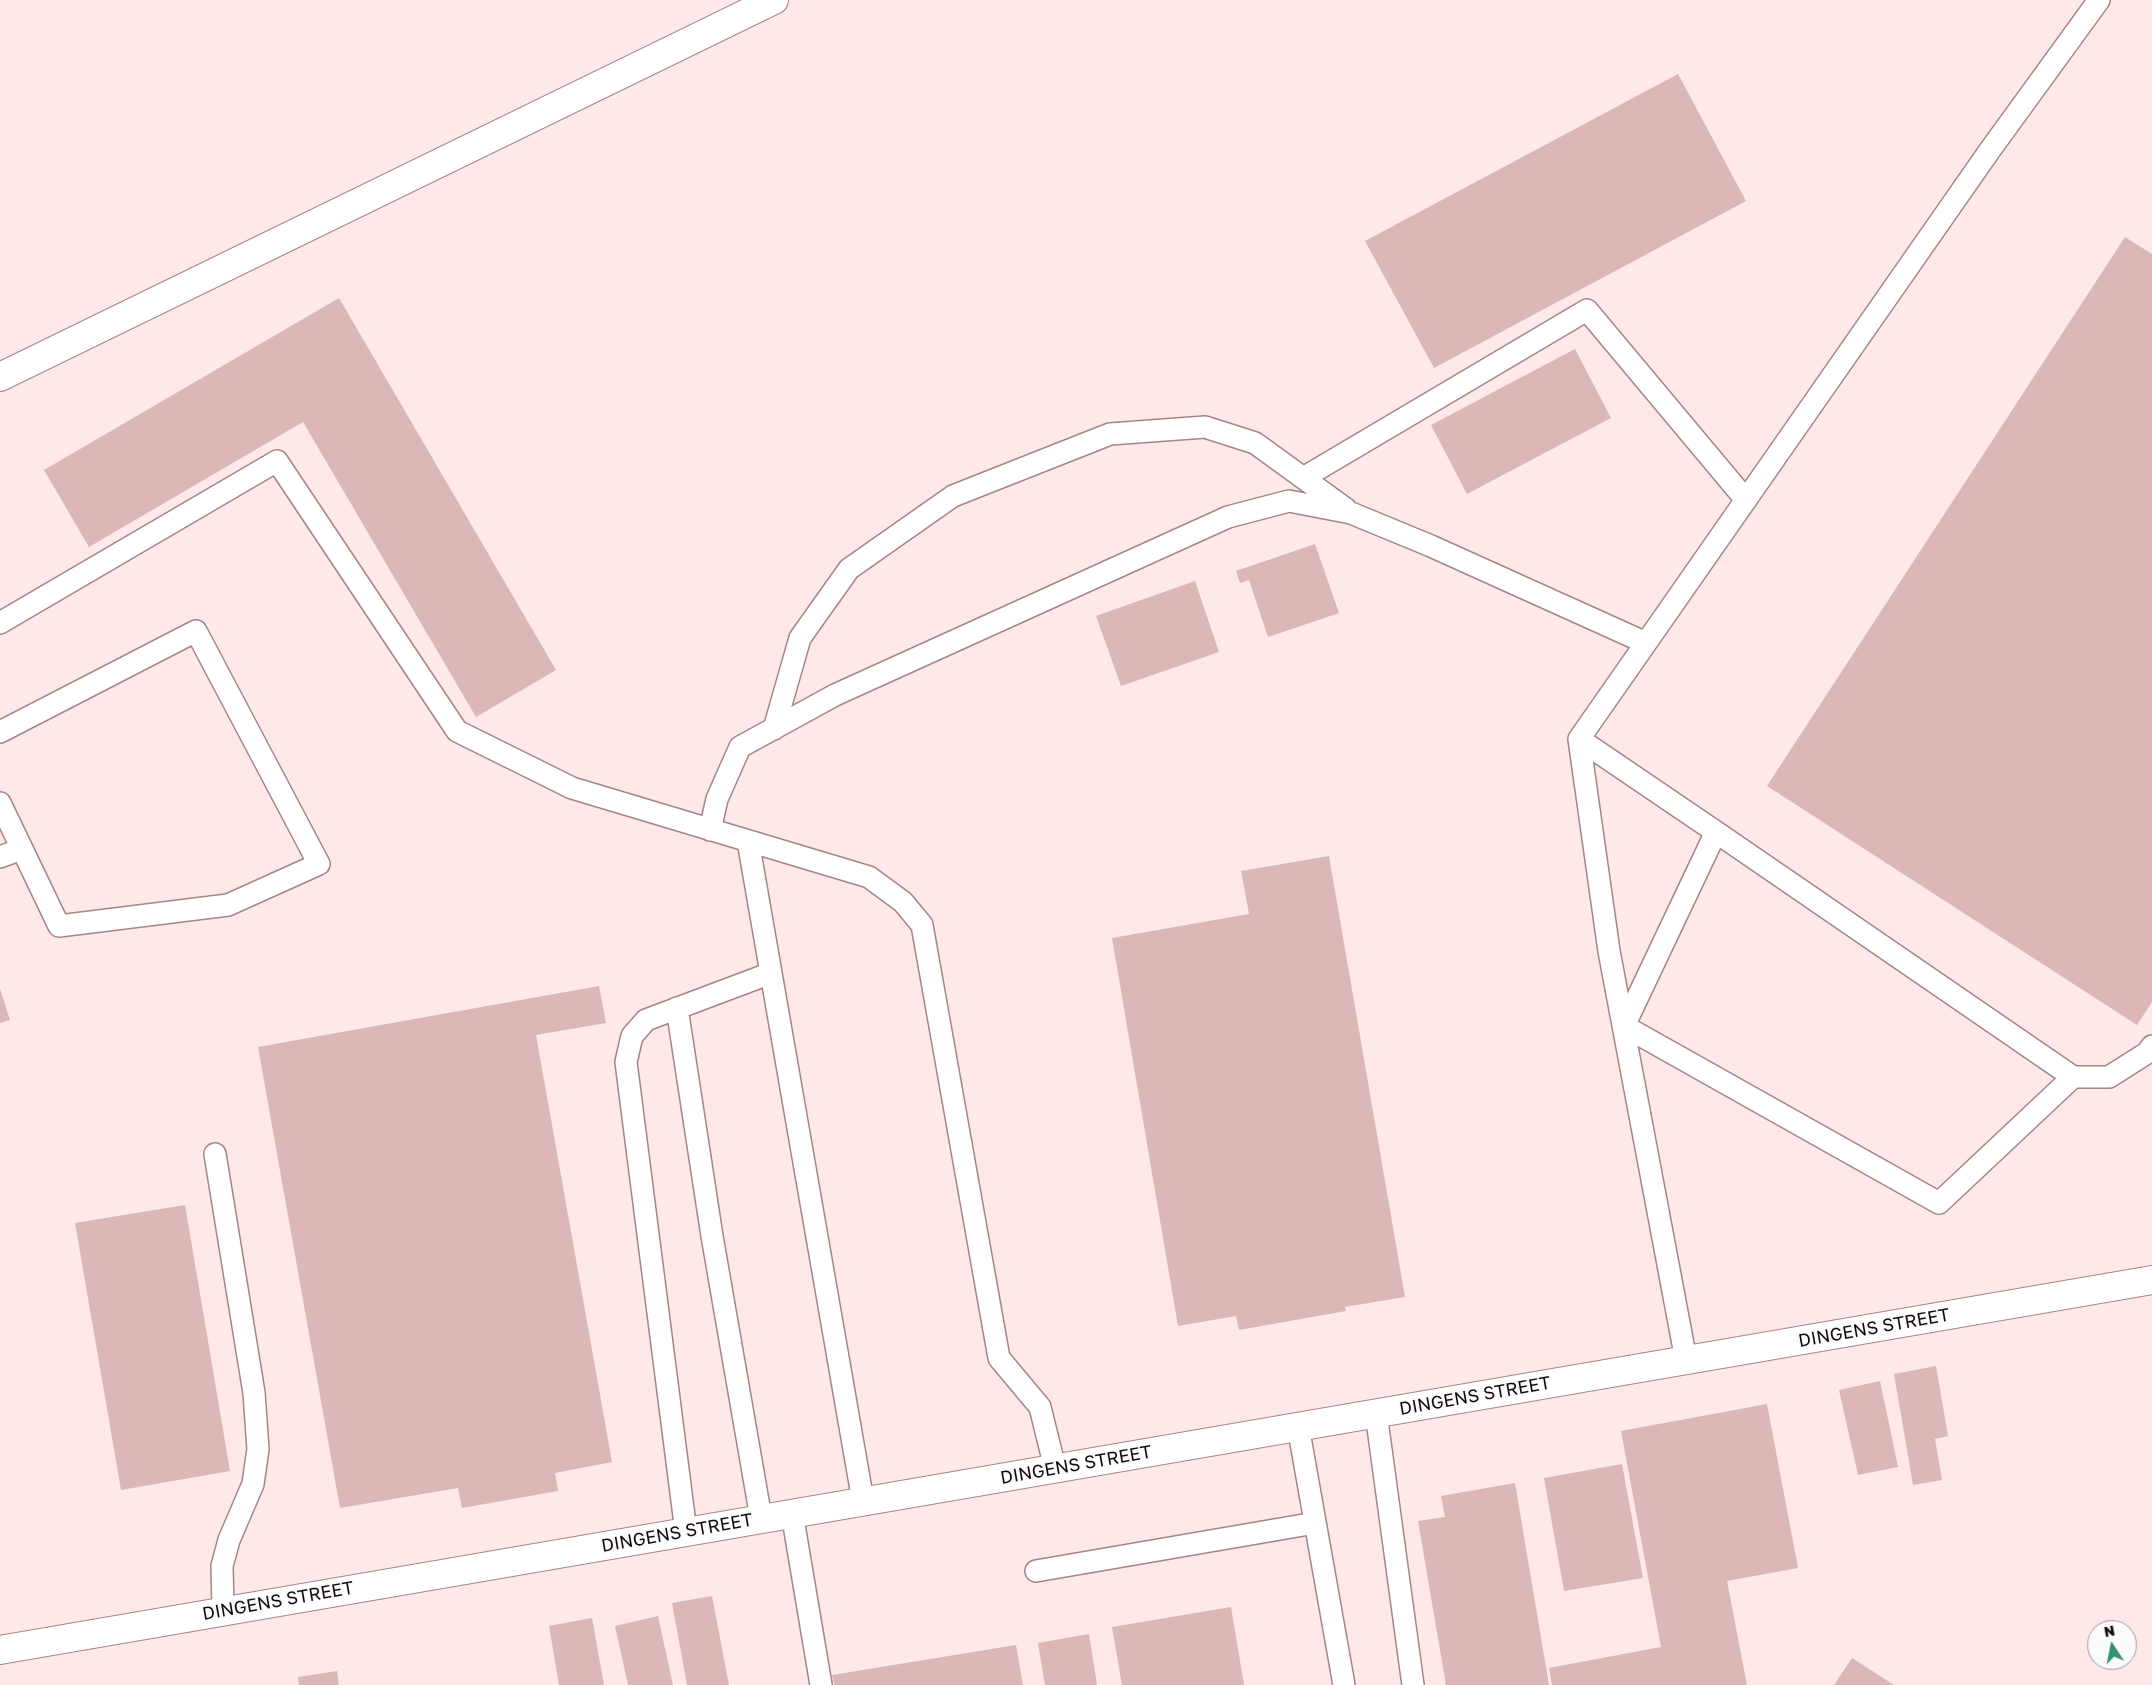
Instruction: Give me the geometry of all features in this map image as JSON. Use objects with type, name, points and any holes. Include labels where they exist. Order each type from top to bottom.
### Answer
[{"type":"street","points":[[0,377],[774,0]]},
{"type":"street","name":"DINGENS STREET","points":[[0,1650],[2152,1280]]},
{"type":"lane","points":[[1686,1360],[1610,951],[1579,739],[1990,150],[2099,0]]},
{"type":"lane","points":[[1303,478],[1587,310],[1746,500]]},
{"type":"lane","points":[[774,728],[800,638],[849,569],[953,496],[1110,434],[1206,427],[1255,443],[1351,513]]},
{"type":"lane","points":[[0,623],[277,462],[457,731],[572,788],[869,878],[903,902],[922,925],[998,1358],[1040,1407],[1055,1468]]},
{"type":"lane","points":[[710,830],[717,798],[740,748],[774,728],[835,695],[1228,517],[1289,501],[1351,513],[1431,546],[1646,644]]},
{"type":"lane","points":[[0,732],[196,631],[319,864],[228,905],[59,926],[0,803]]},
{"type":"lane","points":[[1579,739],[2073,1077],[2109,1077],[2147,1053],[2152,1046]]},
{"type":"lane","points":[[1624,1026],[1716,832]]},
{"type":"lane","points":[[748,841],[863,1501]]},
{"type":"lane","points":[[0,857],[22,849]]},
{"type":"lane","points":[[686,1532],[626,1062],[632,1036],[646,1020],[771,973]]},
{"type":"lane","points":[[677,1008],[712,1236],[761,1518]]},
{"type":"lane","points":[[1624,1026],[1939,1203],[2073,1077]]},
{"type":"lane","points":[[215,1154],[254,1394],[258,1449],[252,1484],[229,1540],[222,1566],[223,1611]]},
{"type":"lane","points":[[1376,1413],[1413,1685]]},
{"type":"lane","points":[[1298,1426],[1344,1685]]},
{"type":"lane","points":[[792,1513],[821,1685]]},
{"type":"lane","points":[[1036,1571],[1315,1523]]},
{"type":"building","points":[[1678,74],[1746,201],[1434,368],[1365,241]]},
{"type":"building","points":[[2125,237],[2152,254],[2152,1002],[2137,1025],[1767,786]]},
{"type":"building","points":[[339,298],[556,670],[476,717],[303,422],[89,547],[44,470]]},
{"type":"building","points":[[1575,349],[1611,418],[1467,494],[1431,425]]},
{"type":"building","points":[[1315,544],[1339,613],[1268,637],[1249,580],[1240,583],[1236,571]]},
{"type":"building","points":[[1195,581],[1219,652],[1121,686],[1096,616]]},
{"type":"building","points":[[1329,856],[1405,1297],[1345,1307],[1346,1311],[1239,1330],[1236,1316],[1178,1326],[1112,938],[1249,914],[1241,871]]},
{"type":"building","points":[[599,986],[606,1023],[536,1035],[612,1462],[555,1473],[558,1491],[462,1508],[458,1488],[340,1508],[258,1047]]},
{"type":"building","points":[[0,989],[10,1020],[0,1023]]},
{"type":"building","points":[[185,1205],[230,1471],[121,1490],[75,1223]]},
{"type":"building","points":[[1936,1366],[1948,1436],[1935,1439],[1942,1480],[1913,1485],[1894,1374]]},
{"type":"building","points":[[1880,1381],[1898,1467],[1858,1475],[1839,1390]]},
{"type":"building","points":[[1767,1404],[1798,1568],[1727,1581],[1747,1685],[1552,1685],[1549,1668],[1661,1647],[1621,1431]]},
{"type":"building","points":[[1622,1464],[1643,1578],[1564,1591],[1544,1478]]},
{"type":"building","points":[[1515,1483],[1549,1685],[1446,1685],[1418,1521],[1445,1517],[1441,1496]]},
{"type":"building","points":[[712,1596],[729,1685],[687,1685],[672,1603]]},
{"type":"building","points":[[1231,1607],[1244,1685],[1122,1685],[1112,1627]]},
{"type":"building","points":[[658,1616],[673,1685],[628,1685],[615,1626]]},
{"type":"building","points":[[592,1618],[604,1685],[559,1685],[549,1626]]},
{"type":"building","points":[[1089,1634],[1097,1685],[1045,1685],[1038,1643]]},
{"type":"building","points":[[1016,1645],[1023,1685],[834,1685],[832,1675]]},
{"type":"building","points":[[1852,1658],[1894,1685],[1834,1685]]},
{"type":"building","points":[[337,1671],[339,1685],[299,1685],[298,1677]]}]
